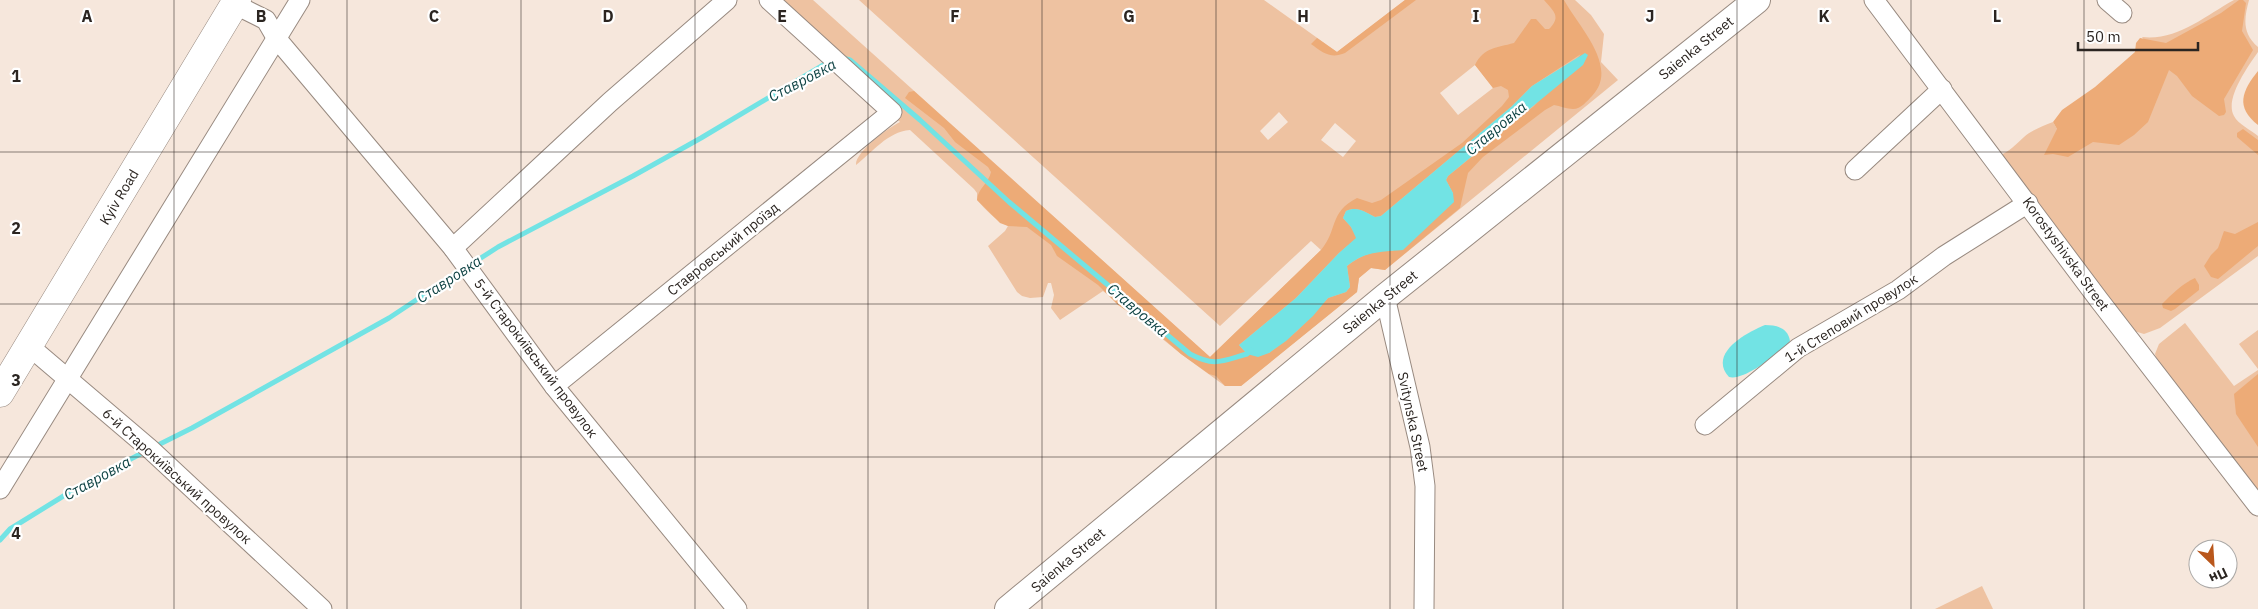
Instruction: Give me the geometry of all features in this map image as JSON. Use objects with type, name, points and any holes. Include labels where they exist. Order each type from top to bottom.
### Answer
[{"type":"main road","name":"Kyiv Road","points":[[0,393],[236,2]]},
{"type":"street","points":[[0,489],[300,0]]},
{"type":"street","points":[[453,248],[610,102],[727,0]]},
{"type":"street","name":"Ставровський проїзд","points":[[554,386],[892,112],[769,0]]},
{"type":"street","name":"Saienka Street","points":[[1008,609],[1385,297],[1757,0]]},
{"type":"street","name":"Korostyshivska Street","points":[[1874,0],[2099,300],[2258,506]]},
{"type":"street","points":[[2107,0],[2122,13]]},
{"type":"street","name":"5-й Старокиївський провулок","points":[[236,2],[266,20],[277,40],[453,248],[554,386],[737,609]]},
{"type":"street","points":[[1855,170],[1942,89]]},
{"type":"street","name":"1-й Степовий провулок","points":[[1705,425],[1798,348],[1898,290],[1944,256],[2028,203]]},
{"type":"street","name":"Svitynska Street","points":[[1385,297],[1420,447],[1425,486],[1424,609]]},
{"type":"street","name":"6-й Старокиївський провулок","points":[[28,346],[68,377],[150,449],[322,609]]},
{"type":"shaded area","points":[[778,0],[813,0],[1210,357],[1321,250],[1311,241],[1220,326],[859,0],[1264,0],[1337,52],[1405,0],[1575,0],[1591,15],[1604,34],[1601,62],[1618,80],[1385,270],[1371,268],[1359,278],[1357,292],[1241,386],[1225,386],[1181,354],[1103,291],[1060,320],[1051,308],[1054,295],[1051,283],[1048,283],[1043,297],[1030,298],[1022,296],[1017,292],[988,246],[1008,226],[987,211],[977,200],[977,193],[974,189],[910,130],[894,134],[856,165],[857,160],[866,147],[900,122],[898,120],[899,114]],"holes":[[[1475,65],[1493,88],[1458,115],[1440,93]],[[1279,112],[1288,122],[1268,140],[1260,131]],[[1335,123],[1356,141],[1343,157],[1321,140]]]},
{"type":"shaded area","points":[[1405,0],[1416,0],[1345,53],[1340,55],[1327,54],[1311,44],[1317,38],[1337,52]]},
{"type":"shaded area","points":[[1544,0],[1564,0],[1594,47],[1601,72],[1599,85],[1592,96],[1576,109],[1554,105],[1545,110],[1483,157],[1468,173],[1460,208],[1385,270],[1371,268],[1359,278],[1357,292],[1241,386],[1225,386],[1216,376],[1209,374],[1181,354],[1145,323],[1118,305],[1098,285],[1057,256],[1051,245],[1027,227],[1008,226],[1000,223],[977,200],[979,192],[990,176],[991,172],[988,167],[955,142],[944,128],[905,98],[909,92],[914,91],[1210,357],[1321,250],[1330,235],[1338,215],[1348,203],[1357,198],[1372,203],[1381,200],[1462,143],[1502,106],[1509,97],[1508,90],[1501,86],[1493,88],[1475,65],[1487,51],[1514,43],[1531,19],[1536,19],[1545,29],[1549,29],[1556,17]],"holes":[[[1581,54],[1534,106],[1448,176],[1446,180],[1453,193],[1393,251],[1380,251],[1368,254],[1347,266],[1350,287],[1346,292],[1328,298],[1297,331],[1269,353],[1247,354],[1239,345],[1296,298],[1339,253],[1357,238],[1343,218],[1346,211],[1358,209],[1375,217],[1381,216],[1511,107],[1532,86]]]},
{"type":"shaded area","points":[[2234,0],[2249,0],[2245,20],[2247,31],[2258,47],[2258,52],[2239,82],[2232,101],[2232,109],[2238,122],[2258,136],[2258,256],[2160,328],[2144,334],[2134,331],[1999,156],[2038,128],[2053,122],[2057,129],[2159,62],[2142,37],[2155,37],[2179,31]]},
{"type":"shaded area","points":[[2239,0],[2243,0],[2246,3],[2242,31],[2253,50],[2224,99],[2226,112],[2224,115],[2219,116],[2192,96],[2177,76],[2169,70],[2148,122],[2134,135],[2119,145],[2093,142],[2068,157],[2053,154],[2044,155],[2057,129],[2053,122],[2062,110],[2095,87],[2135,52],[2136,43],[2140,38],[2166,43],[2221,13]]},
{"type":"shaded area","points":[[2258,71],[2258,125],[2246,112],[2243,99],[2248,85]]},
{"type":"shaded area","points":[[2243,129],[2258,140],[2258,155],[2237,137],[2237,133]]},
{"type":"shaded area","points":[[2258,222],[2258,246],[2218,279],[2211,277],[2204,266],[2218,248],[2224,231],[2235,234]]},
{"type":"shaded area","points":[[2195,278],[2199,285],[2199,290],[2171,311],[2163,308],[2162,304],[2169,297]]},
{"type":"shaded area","points":[[2185,323],[2234,386],[2258,370],[2258,494],[2158,362],[2155,354],[2159,344]]},
{"type":"shaded area","points":[[2258,330],[2258,369],[2239,344]]},
{"type":"shaded area","points":[[2258,374],[2258,447],[2236,414],[2234,394]]},
{"type":"shaded area","points":[[1982,586],[1993,609],[1935,609]]},
{"type":"water","points":[[1585,53],[1588,55],[1583,65],[1448,176],[1446,180],[1453,193],[1454,202],[1403,250],[1380,252],[1360,257],[1347,266],[1350,287],[1346,292],[1328,298],[1313,316],[1286,341],[1269,353],[1258,357],[1247,354],[1239,345],[1296,298],[1356,238],[1351,227],[1343,218],[1346,211],[1358,209],[1375,217],[1381,216],[1511,107],[1532,86]]},
{"type":"water","points":[[1765,325],[1781,328],[1787,333],[1790,341],[1760,366],[1743,375],[1729,377],[1724,368],[1723,360],[1726,353],[1739,339]]},
{"type":"waterway","name":"Ставровка","points":[[843,58],[850,60],[920,120],[1009,202],[1190,354],[1212,362],[1218,362],[1247,354],[1251,350]]},
{"type":"waterway","name":"Ставровка","points":[[470,265],[498,247],[701,138],[830,61]]},
{"type":"waterway","name":"Ставровка","points":[[154,447],[192,428],[389,318],[463,269]]},
{"type":"waterway","name":"Ставровка","points":[[0,540],[10,529],[83,484],[146,451]]}]
